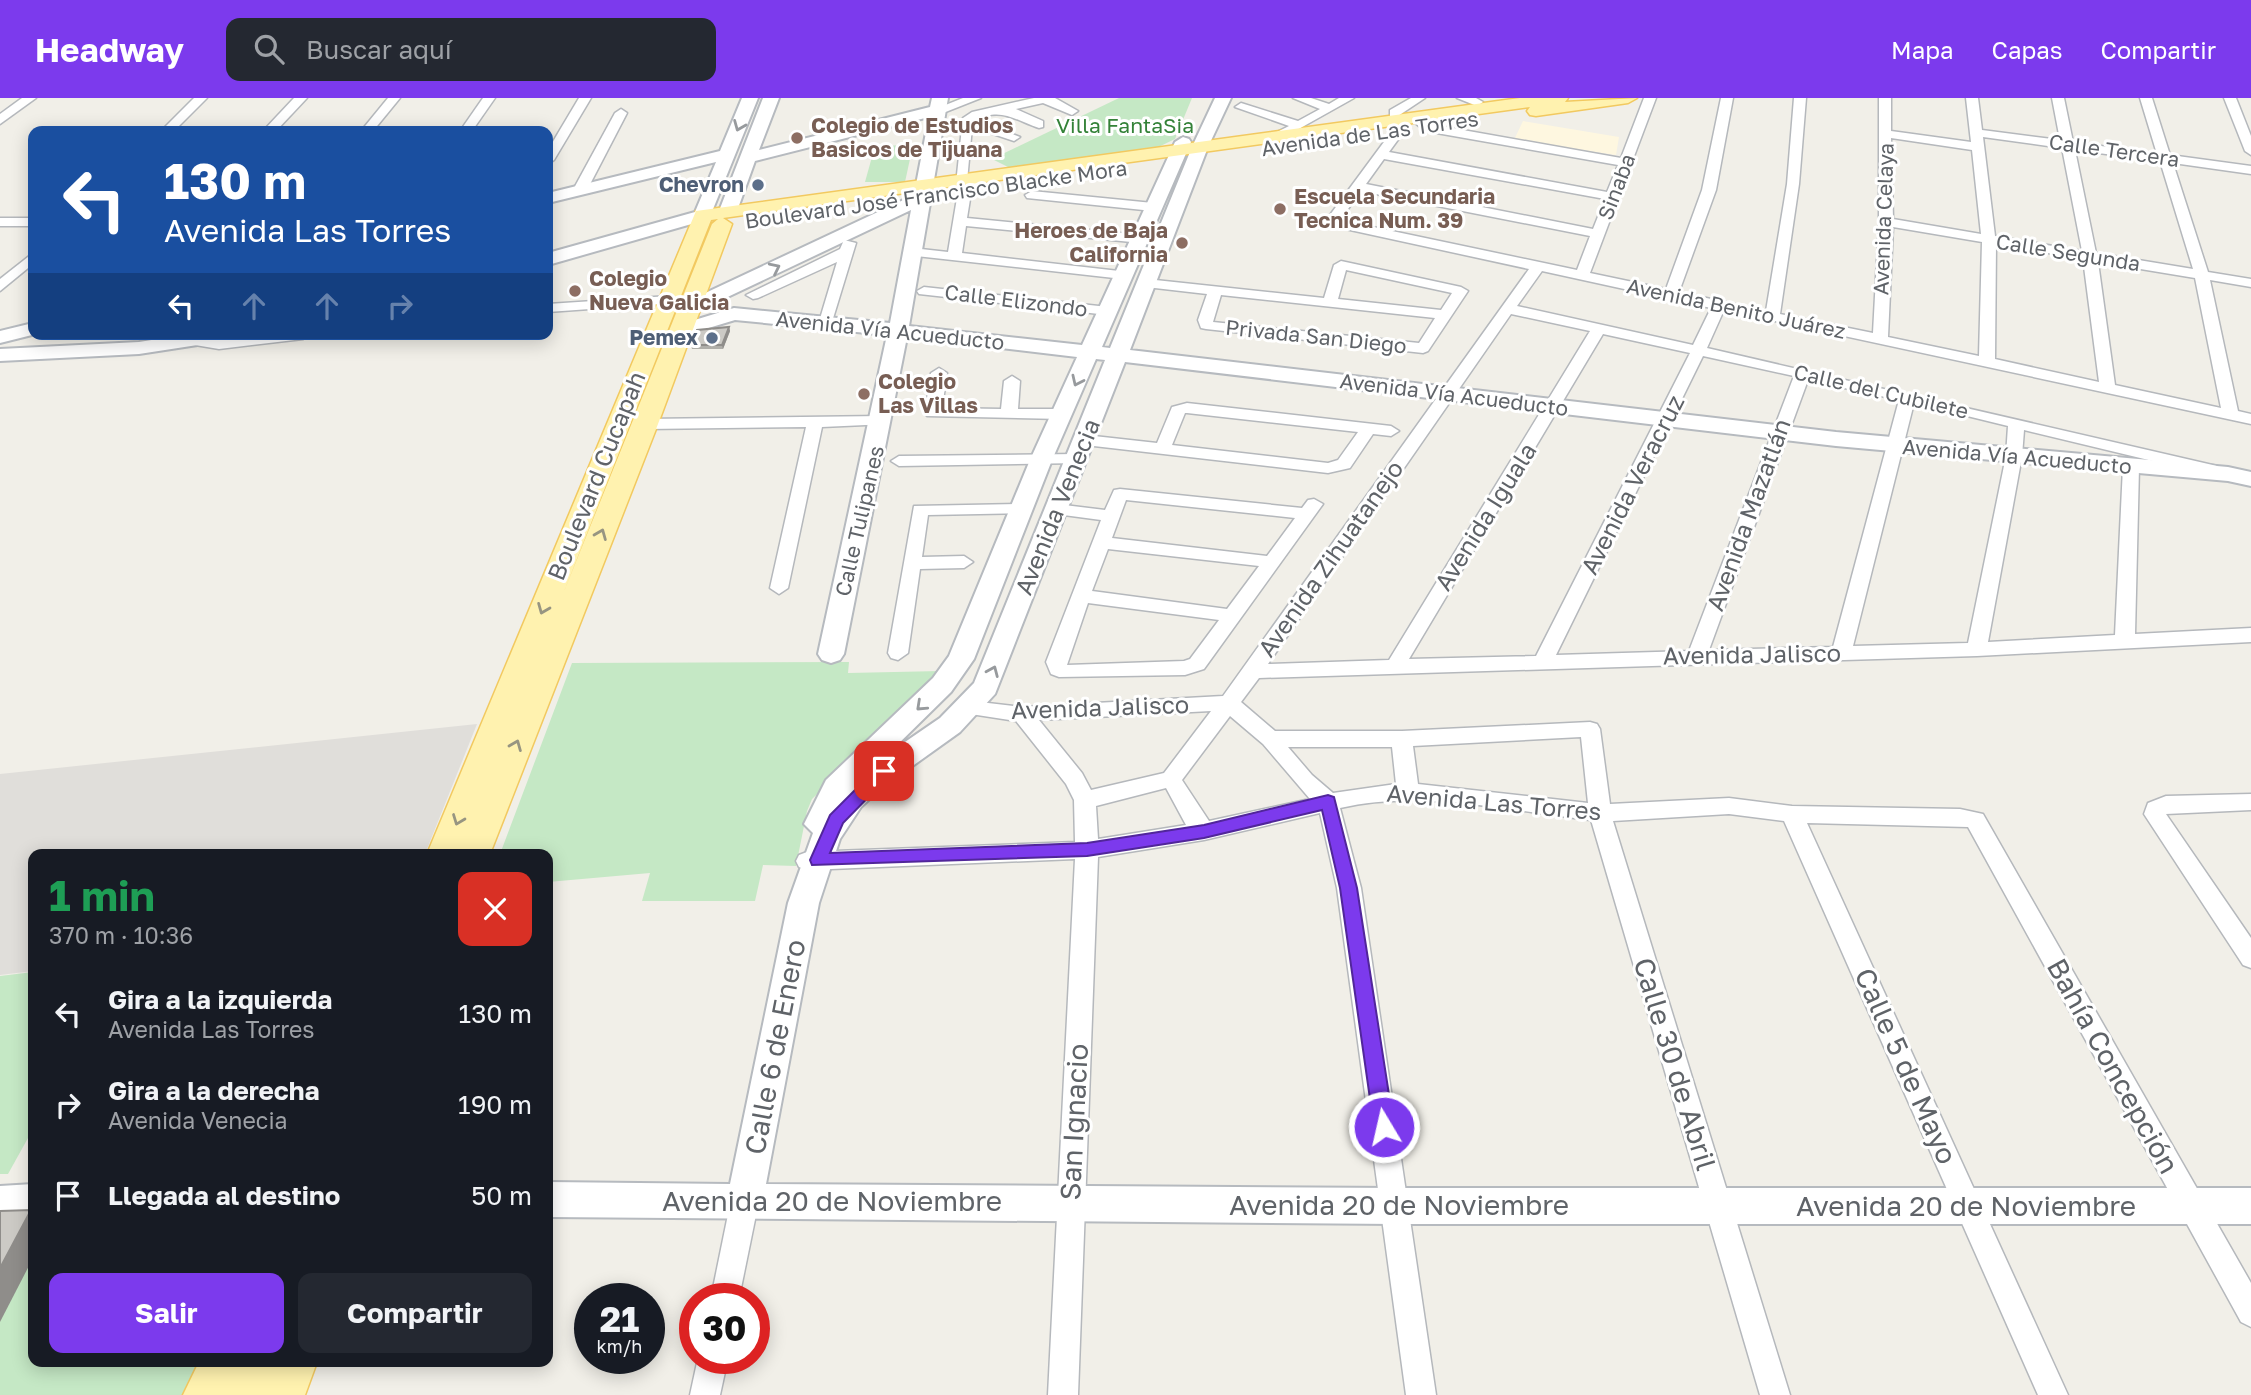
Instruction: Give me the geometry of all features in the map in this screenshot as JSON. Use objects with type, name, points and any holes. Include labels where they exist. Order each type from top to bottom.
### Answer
[{"type":"main road","name":"Boulevard Cucapah","points":[[713,220],[728,154],[750,98]]},
{"type":"main road","name":"Boulevard Cucapah","points":[[446,849],[677,311],[713,220],[750,152],[771,98]]},
{"type":"main road","name":"Avenida Venecia","points":[[811,866],[836,788],[952,673],[1041,460],[1153,207],[1223,98]]},
{"type":"main road","name":"Avenida de Las Torres","points":[[1187,155],[1397,122],[1420,122],[1559,98]]},
{"type":"main road","name":"Avenida de Las Torres","points":[[1187,155],[1279,136],[1628,98]]},
{"type":"main road","points":[[750,152],[943,103]]},
{"type":"main road","name":"Calle Tulipanes","points":[[831,654],[883,421],[923,192],[943,103]]},
{"type":"main road","name":"Avenida Venecia","points":[[811,866],[836,819],[852,800],[884,771],[916,752],[971,708],[986,687],[1119,356],[1162,241],[1187,155],[1190,125]]},
{"type":"main road","points":[[553,197],[728,154]]},
{"type":"main road","name":"Boulevard José Francisco Blacke Mora","points":[[713,220],[1187,155]]},
{"type":"main road","points":[[734,314],[727,299],[748,290],[923,192]]},
{"type":"main road","points":[[553,258],[635,233],[713,220]]},
{"type":"main road","points":[[677,311],[748,290]]},
{"type":"main road","name":"Boulevard Cucapah","points":[[474,849],[646,424],[677,311]]},
{"type":"main road","name":"Avenida Vía Acueducto","points":[[677,311],[826,322],[1895,446],[2228,474]]},
{"type":"main road","points":[[0,327],[28,320]]},
{"type":"main road","points":[[3,349],[28,332]]},
{"type":"main road","points":[[3,349],[108,350],[182,340]]},
{"type":"main road","name":"Calle del Cubilete","points":[[2228,474],[2251,478]]},
{"type":"main road","points":[[885,737],[896,749],[916,752]]},
{"type":"main road","name":"Calle 6 de Enero","points":[[745,1200],[811,866]]},
{"type":"main road","name":"Avenida 20 de Noviembre","points":[[553,1200],[1396,1206],[2251,1206]]},
{"type":"main road","points":[[0,1204],[28,1202]]},
{"type":"main road","points":[[206,1395],[220,1367]]},
{"type":"main road","points":[[243,1395],[257,1367]]},
{"type":"main road","points":[[282,1395],[293,1367]]},
{"type":"street","points":[[0,120],[30,98]]},
{"type":"street","points":[[172,126],[201,98]]},
{"type":"street","points":[[274,126],[301,98]]},
{"type":"street","points":[[371,126],[394,98]]},
{"type":"street","points":[[469,126],[489,98]]},
{"type":"street","points":[[553,152],[585,98]]},
{"type":"street","points":[[943,103],[975,98]]},
{"type":"street","points":[[1298,98],[1330,108]]},
{"type":"street","points":[[1279,136],[1348,98]]},
{"type":"street","points":[[1397,122],[1419,98]]},
{"type":"street","points":[[1462,98],[1477,102]]},
{"type":"street","name":"Sinaba","points":[[1582,275],[1650,98]]},
{"type":"street","points":[[1671,295],[1709,190],[1727,98]]},
{"type":"street","points":[[1772,317],[1793,184],[1800,98]]},
{"type":"street","name":"Avenida Celaya","points":[[1880,340],[1886,222],[1885,98]]},
{"type":"street","points":[[1972,98],[1989,240],[1987,363]]},
{"type":"street","points":[[2058,98],[2090,257],[2108,389]]},
{"type":"street","points":[[2146,98],[2202,275],[2231,415]]},
{"type":"street","points":[[2230,98],[2251,151]]},
{"type":"street","points":[[967,121],[976,115],[1046,99],[1072,111]]},
{"type":"street","points":[[1241,107],[1300,125]]},
{"type":"street","points":[[1003,108],[1039,124]]},
{"type":"street","points":[[580,190],[621,113]]},
{"type":"street","points":[[967,121],[1014,137]]},
{"type":"street","points":[[954,257],[969,184],[967,121]]},
{"type":"street","name":"Avenida Benito Juárez","points":[[1397,122],[1382,155],[1332,222],[2251,419]]},
{"type":"street","points":[[1420,122],[1626,163]]},
{"type":"street","name":"Calle Tercera","points":[[1887,134],[2068,145],[2251,170]]},
{"type":"street","points":[[1382,155],[1614,197]]},
{"type":"street","points":[[1357,186],[1599,234]]},
{"type":"street","points":[[1032,195],[1153,207]]},
{"type":"street","points":[[960,221],[1162,241]]},
{"type":"street","points":[[0,222],[28,222]]},
{"type":"street","name":"Calle Segunda","points":[[1886,222],[2251,283]]},
{"type":"street","points":[[826,322],[852,231]]},
{"type":"street","points":[[748,290],[846,252]]},
{"type":"street","points":[[912,252],[1124,275]]},
{"type":"street","points":[[0,287],[28,262]]},
{"type":"street","name":"Privada San Diego","points":[[1216,290],[1205,320],[1206,325],[1423,348],[1461,291],[1346,265],[1338,270],[1330,301]]},
{"type":"street","name":"Avenida Zihuatanejo","points":[[1171,779],[1253,671],[1446,393],[1510,309],[1539,265]]},
{"type":"street","name":"Privada San Diego","points":[[1146,283],[1445,315]]},
{"type":"street","name":"Calle Elizondo","points":[[924,290],[1108,312]]},
{"type":"street","name":"Avenida Veracruz","points":[[1543,661],[1666,421],[1719,306]]},
{"type":"street","points":[[553,308],[633,307],[677,311]]},
{"type":"street","points":[[553,316],[633,307]]},
{"type":"street","name":"Calle del Cubilete","points":[[1510,309],[1908,397],[2228,474]]},
{"type":"street","name":"Avenida Iguala","points":[[1394,668],[1554,407],[1598,330]]},
{"type":"street","points":[[204,340],[219,344],[253,340]]},
{"type":"street","points":[[939,373],[933,413],[1062,414]]},
{"type":"street","name":"Avenida Mazatlán","points":[[1697,656],[1801,375]]},
{"type":"street","points":[[1009,414],[1012,381]]},
{"type":"street","points":[[1841,653],[1908,397]]},
{"type":"street","points":[[1163,449],[1174,415],[1178,410],[1187,408],[1391,431]]},
{"type":"street","points":[[646,424],[883,421]]},
{"type":"street","points":[[779,588],[815,422]]},
{"type":"street","points":[[1977,649],[2014,456],[2016,423]]},
{"type":"street","points":[[900,461],[1041,460],[1081,449],[1163,449],[1338,468],[1368,429]]},
{"type":"street","points":[[2125,639],[2132,467]]},
{"type":"street","points":[[1125,494],[1311,509],[1192,667],[1066,672],[1058,669],[1056,662],[1109,516],[1117,497],[1125,494]]},
{"type":"street","points":[[898,653],[920,510],[1022,509]]},
{"type":"street","points":[[1056,509],[1109,516]]},
{"type":"street","points":[[1100,542],[1272,562]]},
{"type":"street","points":[[913,563],[964,562]]},
{"type":"street","points":[[1081,596],[1233,616]]},
{"type":"street","name":"Avenida Jalisco","points":[[1253,671],[1977,649],[2125,639],[2251,635]]},
{"type":"street","points":[[1229,703],[1270,739],[1304,781],[1328,802],[1349,888],[1421,1395]]},
{"type":"street","name":"Avenida Jalisco","points":[[971,708],[1022,714],[1229,703]]},
{"type":"street","points":[[1022,714],[1074,779],[1085,800],[1171,779],[1194,820],[1204,831]]},
{"type":"street","name":"Calle 30 de Abril","points":[[1402,738],[1590,729],[1600,813],[1775,1395]]},
{"type":"street","points":[[1270,739],[1402,738],[1408,791]]},
{"type":"street","name":"Avenida Las Torres","points":[[811,866],[1087,850],[1204,831],[1328,802],[1408,791],[1600,813],[1728,806],[1792,814],[1960,817],[1975,820]]},
{"type":"street","name":"San Ignacio","points":[[1063,1395],[1087,850],[1085,800]]},
{"type":"street","points":[[2251,802],[2166,804],[2155,809],[2158,821],[2251,958]]},
{"type":"street","name":"Calle 5 de Mayo","points":[[1792,814],[1970,1205],[2053,1395]]},
{"type":"street","name":"Bahía Concepción","points":[[1975,820],[1984,831],[2251,1312]]},
{"type":"street","name":"Calle 6 de Enero","points":[[728,1283],[745,1200]]},
{"type":"street","points":[[705,1395],[710,1374]]},
{"type":"shaded area","points":[[1523,121],[1619,137],[1616,155],[1514,140]]},
{"type":"shaded area","points":[[477,724],[427,849],[28,849],[28,972],[0,975],[0,774]]},
{"type":"green space","name":"Villa FantaSia","points":[[1119,98],[1192,98],[1175,139],[1148,152],[1014,170],[992,159]]},
{"type":"green space","points":[[913,145],[905,182],[865,182],[875,146]]},
{"type":"green space","points":[[849,662],[848,673],[941,671],[934,682],[812,799],[796,866],[763,865],[755,901],[642,901],[650,873],[553,882],[553,849],[502,849],[572,663]]},
{"type":"green space","points":[[28,973],[28,1138],[8,1174],[0,1174],[0,976]]},
{"type":"green space","points":[[28,1224],[28,1367],[199,1367],[185,1395],[0,1395],[0,1226]]},
{"type":"building","name":"Pemex","points":[[729,327],[722,345],[691,345],[697,330]]},
{"type":"building","points":[[28,1210],[28,1216],[0,1268],[0,1211]]},
{"type":"place","name":"Colegio de Estudios Basicos de Tijuana","points":[[797,138]]},
{"type":"place","name":"Chevron","points":[[758,185]]},
{"type":"place","name":"Escuela Secundaria Tecnica Num. 39","points":[[1280,209]]},
{"type":"place","name":"Heroes de Baja California","points":[[1182,243]]},
{"type":"place","name":"Colegio Nueva Galicia","points":[[575,291]]},
{"type":"place","name":"Pemex","points":[[712,338]]},
{"type":"place","name":"Colegio Las Villas","points":[[864,394]]},
{"type":"route","points":[[884,771],[852,800],[836,819],[818,860],[1087,850],[1204,831],[1328,802],[1349,888],[1384,1127]]}]
